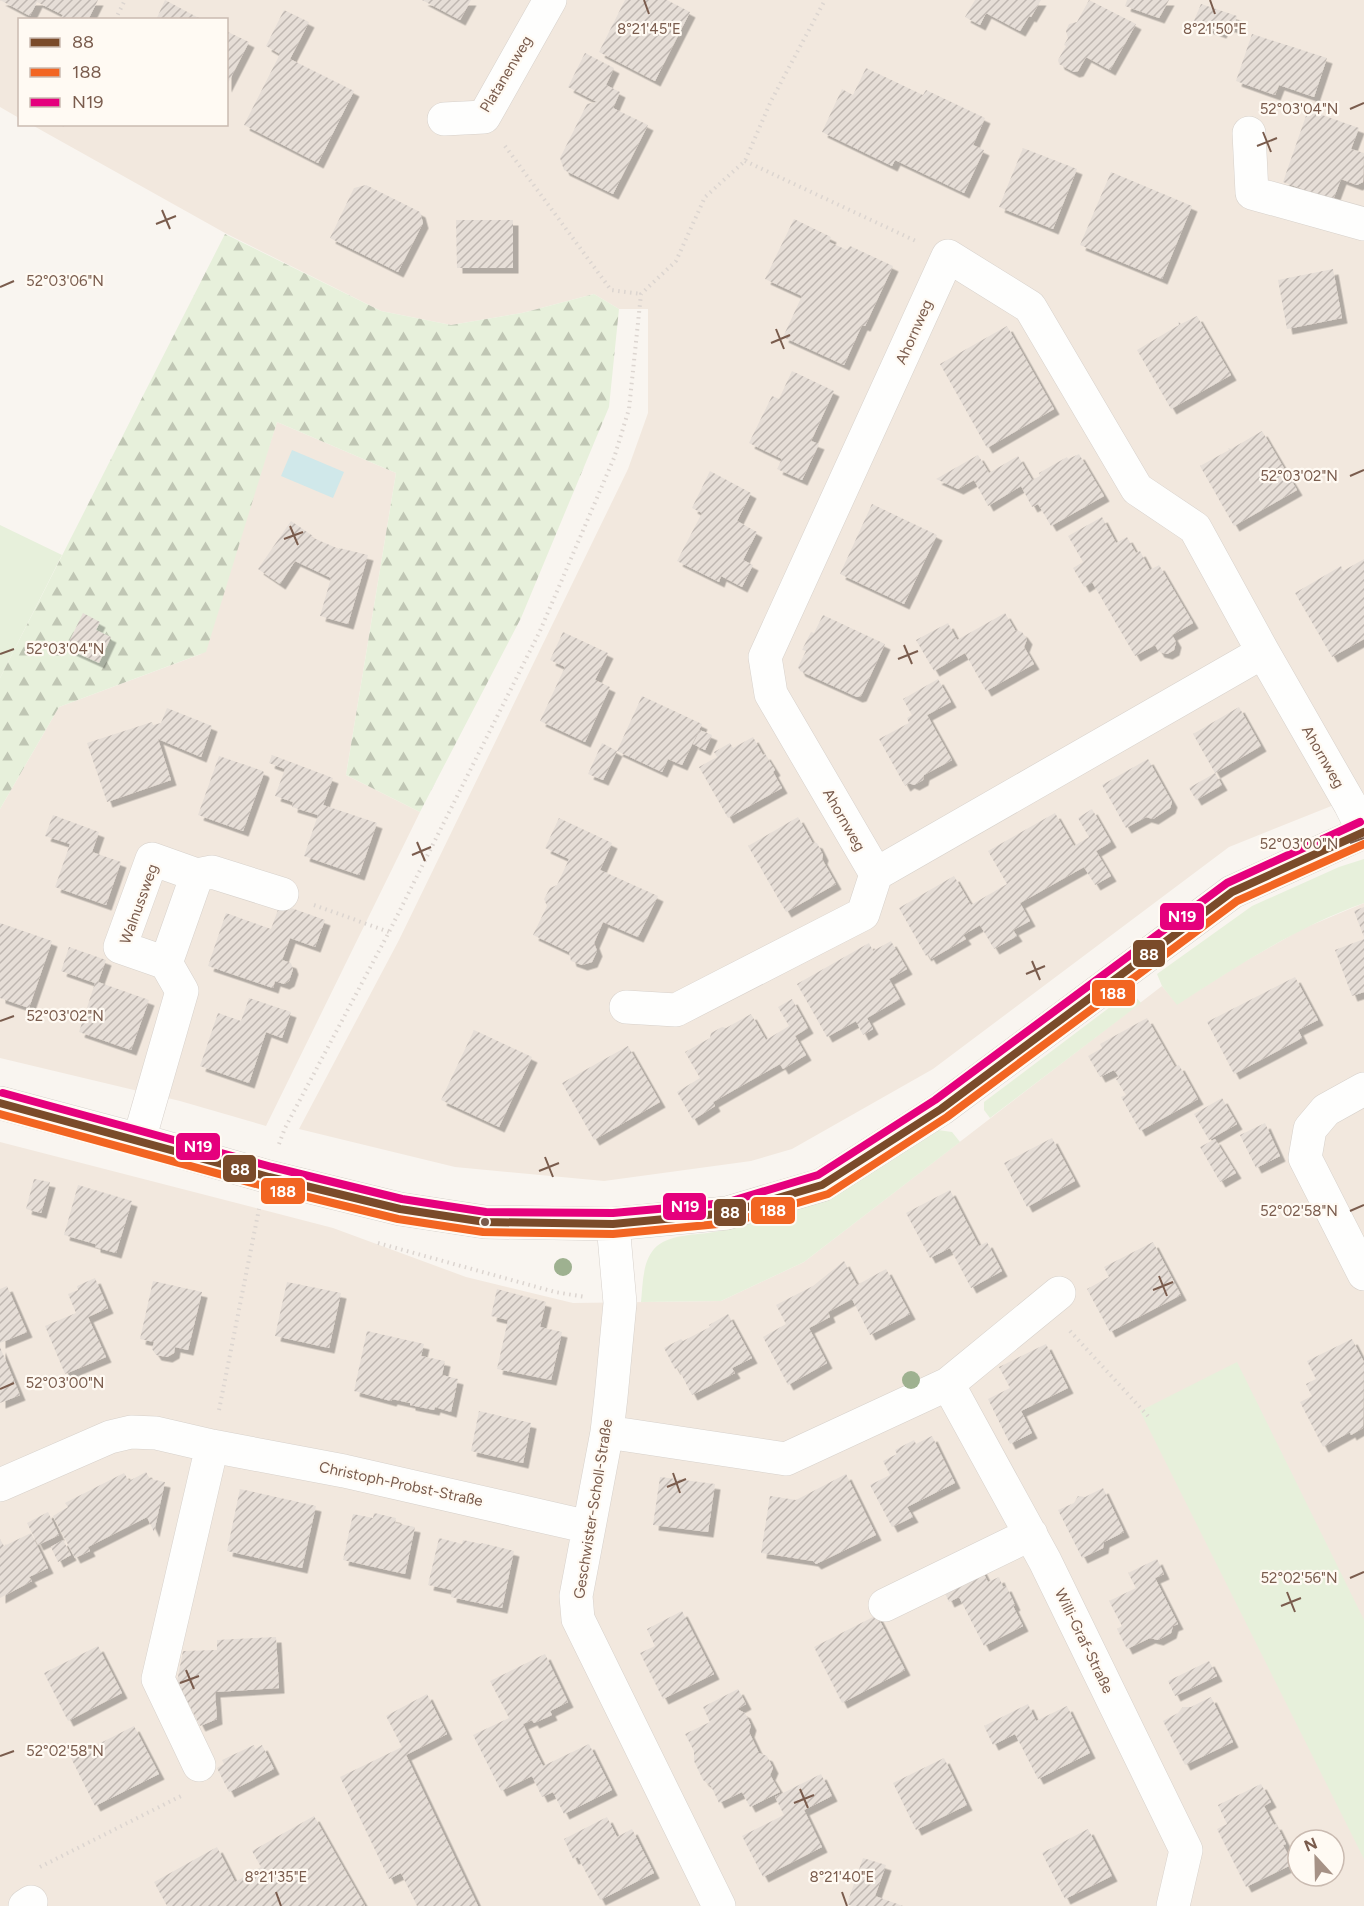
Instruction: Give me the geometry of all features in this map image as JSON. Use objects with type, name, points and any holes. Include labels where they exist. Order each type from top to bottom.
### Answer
[{"type":"street","name":"Platanenweg","points":[[444,119],[484,117],[550,0]]},
{"type":"street","points":[[1249,132],[1252,194],[1364,224]]},
{"type":"street","name":"Ahornweg","points":[[876,874],[771,694],[765,657],[948,256],[1030,307],[1137,489],[1195,528],[1364,832]]},
{"type":"street","points":[[626,1007],[676,1010],[863,914],[876,874],[1263,652]]},
{"type":"street","points":[[0,1103],[269,1177],[400,1209],[485,1222],[613,1224],[727,1213],[822,1185],[941,1109],[1232,892],[1364,832]]},
{"type":"street","name":"Walnussweg","points":[[166,963],[120,947],[152,859],[197,875],[212,872],[282,894]]},
{"type":"street","points":[[139,1140],[182,991],[166,963],[197,875]]},
{"type":"street","points":[[1364,1089],[1326,1110],[1310,1129],[1305,1158],[1364,1274]]},
{"type":"street","name":"Geschwister-Scholl-Straße","points":[[613,1224],[620,1303],[607,1432],[576,1596],[578,1619],[719,1906]]},
{"type":"street","points":[[607,1432],[786,1459],[948,1384],[1052,1298]]},
{"type":"street","name":"Willi-Graf-Straße","points":[[948,1384],[1031,1534],[1186,1850],[1173,1906]]},
{"type":"street","name":"Christoph-Probst-Straße","points":[[0,1485],[110,1437],[131,1432],[156,1433],[212,1446],[344,1470],[589,1527]]},
{"type":"street","points":[[200,1764],[159,1679],[212,1446]]},
{"type":"street","points":[[885,1605],[1031,1534]]},
{"type":"path","points":[[116,18],[125,0]]},
{"type":"path","points":[[212,1446],[259,1208],[285,1128],[389,932],[540,631],[614,458],[629,410],[641,294],[676,261],[705,197],[745,161],[771,101],[825,0]]},
{"type":"path","points":[[484,117],[611,290],[641,294]]},
{"type":"path","points":[[745,161],[948,256]]},
{"type":"path","points":[[282,894],[389,932]]},
{"type":"path","points":[[1052,1298],[1148,1416]]},
{"type":"path","points":[[28,1904],[33,1870],[209,1782],[200,1764]]},
{"type":"shaded area","points":[[0,0],[1364,0],[1364,793],[1229,847],[933,1069],[792,1149],[751,1161],[604,1181],[455,1167],[299,1129],[399,940],[628,469],[648,413],[648,309],[619,309],[594,294],[522,313],[451,325],[381,311],[225,233],[34,126],[228,126],[228,18],[18,18],[18,117],[0,107]]},
{"type":"shaded area","points":[[277,422],[396,473],[346,775],[420,812],[266,1126],[180,1101],[0,1058],[0,809],[59,707],[201,654]]},
{"type":"shaded area","points":[[1364,903],[1364,1906],[0,1906],[0,1142],[333,1228],[466,1277],[573,1303],[721,1301],[804,1262],[1162,986],[1177,1004],[1302,929]]},
{"type":"green space","points":[[225,234],[381,311],[451,325],[522,313],[594,294],[619,309],[609,407],[521,618],[420,812],[346,775],[396,473],[277,422],[206,652],[59,707],[0,809],[0,678]]},
{"type":"green space","points":[[0,525],[62,555],[0,678]]},
{"type":"green space","points":[[1364,859],[1364,903],[1291,936],[1177,1005],[1162,986],[1157,974],[1252,906],[1339,867]]},
{"type":"green space","points":[[1126,995],[1135,996],[1141,1003],[990,1118],[984,1110],[984,1102]]},
{"type":"green space","points":[[938,1130],[952,1132],[960,1142],[804,1262],[721,1301],[641,1302],[648,1258],[652,1251],[663,1242],[677,1237],[738,1227],[798,1209],[860,1179]]},
{"type":"green space","points":[[1237,1362],[1364,1620],[1364,1859],[1140,1411]]},
{"type":"water","points":[[292,450],[344,472],[333,498],[281,476]]},
{"type":"building","points":[[0,0],[98,0],[89,18],[61,18],[63,15],[37,2],[30,16]]},
{"type":"building","points":[[165,0],[199,18],[157,18]]},
{"type":"building","points":[[422,0],[471,0],[460,20]]},
{"type":"building","points":[[625,0],[667,0],[690,12],[655,81],[599,52]]},
{"type":"building","points":[[975,0],[1041,0],[1020,31],[986,13],[980,25],[965,17]]},
{"type":"building","points":[[1089,0],[1136,24],[1110,70],[1086,57],[1078,71],[1074,72],[1059,64],[1058,60],[1066,46],[1064,45],[1068,38],[1066,31],[1069,24],[1077,22]]},
{"type":"building","points":[[1127,0],[1169,0],[1159,18],[1125,6]]},
{"type":"building","points":[[1201,4],[1237,16],[1233,28],[1224,25],[1221,33],[1193,23]]},
{"type":"building","points":[[284,10],[309,22],[290,59],[354,91],[318,163],[244,125],[280,54],[266,46]]},
{"type":"building","points":[[228,32],[249,42],[228,83]]},
{"type":"building","points":[[1252,34],[1327,58],[1314,97],[1279,85],[1275,95],[1236,81]]},
{"type":"building","points":[[585,53],[614,68],[606,85],[620,92],[613,108],[648,125],[613,194],[564,170],[560,158],[587,104],[597,102],[568,87]]},
{"type":"building","points":[[866,68],[923,95],[926,90],[985,118],[973,145],[984,150],[964,193],[895,160],[892,166],[822,132],[842,89],[853,95]]},
{"type":"building","points":[[1308,110],[1359,128],[1351,149],[1364,153],[1363,182],[1357,185],[1341,179],[1333,200],[1283,182]]},
{"type":"building","points":[[1023,148],[1077,169],[1053,229],[999,207]]},
{"type":"building","points":[[1111,172],[1192,206],[1162,279],[1080,245]]},
{"type":"building","points":[[366,185],[420,212],[423,223],[398,272],[330,238],[354,188]]},
{"type":"building","points":[[794,219],[831,237],[829,242],[847,250],[850,246],[893,266],[844,365],[783,337],[802,296],[765,279]]},
{"type":"building","points":[[456,220],[513,220],[513,268],[457,268]]},
{"type":"building","points":[[1333,269],[1342,318],[1287,329],[1278,280]]},
{"type":"building","points":[[1197,316],[1231,375],[1171,409],[1137,350],[1179,325],[1178,321],[1181,324]]},
{"type":"building","points":[[1007,326],[1054,409],[987,448],[940,364]]},
{"type":"building","points":[[792,371],[834,391],[811,441],[819,444],[802,480],[777,469],[782,459],[749,443],[772,396],[779,399]]},
{"type":"building","points":[[1262,431],[1297,490],[1234,526],[1200,466],[1229,450],[1228,448],[1231,449]]},
{"type":"building","points":[[1079,454],[1104,496],[1051,526],[1038,504],[1032,507],[1021,486],[988,506],[974,480],[958,489],[936,479],[978,455],[989,473],[1018,456],[1032,480],[1040,476],[1039,473],[1067,457],[1068,459]]},
{"type":"building","points":[[710,471],[751,493],[737,521],[757,532],[743,560],[753,565],[742,587],[721,576],[719,582],[677,561],[702,513],[692,508]]},
{"type":"building","points":[[872,504],[937,535],[904,604],[840,574]]},
{"type":"building","points":[[1102,517],[1116,543],[1127,537],[1136,553],[1140,551],[1150,570],[1159,565],[1193,623],[1172,635],[1176,642],[1174,650],[1167,654],[1159,652],[1155,645],[1135,656],[1092,582],[1084,587],[1073,568],[1083,562],[1068,536]]},
{"type":"building","points":[[291,521],[313,536],[311,537],[339,549],[368,555],[348,624],[320,616],[331,578],[295,561],[280,584],[258,569]]},
{"type":"building","points":[[1364,559],[1364,639],[1332,657],[1295,593],[1341,566],[1343,571]]},
{"type":"building","points":[[83,613],[100,622],[96,630],[111,637],[99,663],[66,648]]},
{"type":"building","points":[[1005,613],[1015,630],[1022,632],[1027,639],[1024,647],[1034,664],[986,691],[965,653],[934,671],[916,640],[948,623],[957,640]]},
{"type":"building","points":[[823,615],[885,644],[861,696],[857,697],[800,671],[798,667],[806,651],[802,650]]},
{"type":"building","points":[[563,632],[608,653],[595,680],[610,687],[585,742],[540,721],[565,667],[550,660]]},
{"type":"building","points":[[938,679],[951,702],[927,715],[952,760],[924,775],[923,780],[914,785],[909,783],[905,786],[879,739],[909,723],[907,718],[912,715],[903,699]]},
{"type":"building","points":[[642,696],[702,724],[682,765],[668,759],[662,772],[617,751]]},
{"type":"building","points":[[1239,707],[1261,746],[1215,773],[1193,734]]},
{"type":"building","points":[[167,708],[212,726],[201,757],[158,739],[171,780],[107,802],[87,743],[152,722],[153,725],[161,723]]},
{"type":"building","points":[[700,730],[712,735],[705,750],[693,744]]},
{"type":"building","points":[[753,737],[775,770],[773,772],[782,788],[728,818],[699,767],[717,757],[714,752],[730,743],[733,748]]},
{"type":"building","points":[[602,743],[617,751],[603,780],[588,774]]},
{"type":"building","points":[[272,755],[333,778],[323,805],[377,823],[359,875],[304,856],[318,815],[292,807],[293,802],[275,796],[285,769],[269,763]]},
{"type":"building","points":[[219,756],[264,773],[243,831],[198,815]]},
{"type":"building","points":[[1148,759],[1172,802],[1170,808],[1153,819],[1146,817],[1126,828],[1102,785]]},
{"type":"building","points":[[1215,773],[1222,785],[1196,800],[1189,788]]},
{"type":"building","points":[[1092,809],[1111,842],[1096,851],[1111,876],[1095,885],[1084,867],[1020,903],[1030,921],[1013,930],[1017,936],[994,949],[980,925],[963,935],[966,939],[931,959],[928,954],[926,956],[899,908],[954,876],[971,905],[1007,884],[988,851],[1055,813],[1074,846],[1089,837],[1078,818]]},
{"type":"building","points":[[53,815],[99,832],[92,852],[121,862],[106,905],[55,887],[70,844],[45,836]]},
{"type":"building","points":[[798,817],[812,842],[817,843],[823,855],[822,859],[836,884],[786,912],[748,846]]},
{"type":"building","points":[[559,818],[612,843],[600,870],[658,896],[638,937],[603,922],[594,943],[597,951],[592,962],[582,965],[571,961],[569,952],[533,935],[547,906],[544,899],[550,888],[557,885],[569,859],[545,848]]},
{"type":"building","points":[[280,904],[325,920],[315,947],[290,938],[282,960],[291,963],[293,969],[289,981],[284,984],[275,981],[273,988],[208,966],[226,913],[271,929]]},
{"type":"building","points":[[1364,907],[1364,937],[1354,911]]},
{"type":"building","points":[[0,923],[52,941],[29,1008],[0,998]]},
{"type":"building","points":[[1364,939],[1364,992],[1352,996],[1335,950]]},
{"type":"building","points":[[891,941],[907,969],[889,979],[900,999],[867,1018],[873,1029],[863,1035],[856,1021],[827,1037],[797,984],[869,943],[873,951]]},
{"type":"building","points":[[69,947],[106,960],[98,982],[149,1000],[131,1050],[79,1032],[95,983],[61,971]]},
{"type":"building","points":[[1295,977],[1318,1020],[1298,1030],[1302,1038],[1234,1074],[1207,1022]]},
{"type":"building","points":[[249,998],[291,1012],[282,1038],[266,1032],[249,1083],[200,1066],[218,1013],[241,1021]]},
{"type":"building","points":[[792,999],[808,1028],[795,1036],[806,1055],[783,1069],[780,1064],[713,1102],[715,1106],[693,1120],[677,1092],[700,1078],[685,1052],[710,1038],[711,1033],[722,1027],[726,1028],[751,1014],[766,1040],[789,1026],[778,1007]]},
{"type":"building","points":[[1147,1018],[1175,1067],[1179,1065],[1198,1099],[1140,1131],[1121,1097],[1126,1095],[1116,1079],[1119,1077],[1114,1070],[1100,1077],[1088,1056],[1102,1048],[1100,1044]]},
{"type":"building","points":[[474,1030],[532,1057],[499,1127],[441,1100]]},
{"type":"building","points":[[628,1046],[660,1102],[594,1140],[562,1083]]},
{"type":"building","points":[[1222,1098],[1237,1124],[1209,1140],[1194,1114]]},
{"type":"building","points":[[1265,1123],[1280,1156],[1256,1168],[1240,1135]]},
{"type":"building","points":[[1052,1138],[1075,1181],[1027,1207],[1004,1163]]},
{"type":"building","points":[[1215,1139],[1236,1173],[1220,1182],[1200,1147]]},
{"type":"building","points":[[34,1179],[50,1182],[41,1213],[26,1209]]},
{"type":"building","points":[[78,1185],[132,1201],[116,1253],[64,1235]]},
{"type":"building","points":[[950,1190],[979,1246],[987,1242],[1002,1271],[971,1288],[950,1248],[930,1258],[906,1213]]},
{"type":"building","points":[[1153,1242],[1181,1295],[1110,1332],[1087,1289],[1109,1277],[1104,1267]]},
{"type":"building","points":[[844,1261],[857,1285],[886,1269],[910,1314],[870,1335],[852,1299],[828,1312],[830,1317],[809,1328],[827,1363],[788,1385],[763,1337],[786,1324],[776,1305],[813,1286]]},
{"type":"building","points":[[95,1278],[108,1308],[88,1317],[106,1357],[65,1374],[45,1326],[76,1313],[68,1294],[78,1290],[77,1286]]},
{"type":"building","points":[[153,1281],[202,1292],[188,1350],[175,1347],[174,1353],[167,1357],[156,1355],[152,1349],[154,1342],[140,1339]]},
{"type":"building","points":[[287,1282],[341,1293],[329,1348],[275,1336]]},
{"type":"building","points":[[7,1286],[27,1332],[0,1343],[0,1289]]},
{"type":"building","points":[[497,1289],[546,1302],[540,1327],[562,1332],[551,1380],[497,1369],[508,1320],[491,1316]]},
{"type":"building","points":[[728,1314],[752,1358],[732,1368],[735,1373],[692,1395],[664,1348],[710,1327],[709,1325]]},
{"type":"building","points":[[367,1331],[424,1344],[421,1356],[445,1361],[442,1375],[458,1379],[451,1412],[435,1407],[434,1410],[410,1405],[410,1403],[392,1399],[391,1401],[354,1391]]},
{"type":"building","points":[[1352,1339],[1364,1362],[1363,1428],[1351,1435],[1350,1432],[1323,1447],[1300,1402],[1312,1396],[1306,1384],[1316,1379],[1307,1361]]},
{"type":"building","points":[[1046,1344],[1068,1388],[1021,1411],[1032,1433],[1010,1444],[988,1399],[1010,1388],[999,1367]]},
{"type":"building","points":[[0,1347],[20,1395],[0,1403]]},
{"type":"building","points":[[479,1411],[531,1423],[523,1463],[471,1451]]},
{"type":"building","points":[[932,1436],[955,1483],[907,1507],[913,1517],[892,1527],[870,1485],[890,1475],[883,1461],[897,1454],[895,1450],[914,1440],[916,1444]]},
{"type":"building","points":[[146,1472],[150,1479],[165,1482],[154,1532],[147,1517],[88,1547],[90,1551],[75,1558],[53,1516],[68,1507],[65,1503],[124,1473],[129,1481]]},
{"type":"building","points":[[846,1474],[876,1535],[816,1564],[813,1561],[761,1553],[770,1496],[796,1500]]},
{"type":"building","points":[[660,1477],[715,1484],[708,1532],[653,1525]]},
{"type":"building","points":[[1103,1488],[1124,1532],[1104,1542],[1103,1548],[1082,1558],[1058,1510],[1074,1503],[1078,1496],[1085,1497]]},
{"type":"building","points":[[240,1489],[316,1506],[302,1568],[227,1551]]},
{"type":"building","points":[[48,1512],[59,1535],[38,1545],[27,1523]]},
{"type":"building","points":[[374,1513],[396,1518],[395,1523],[415,1527],[405,1574],[343,1560],[353,1514],[373,1518]]},
{"type":"building","points":[[31,1533],[48,1568],[29,1577],[32,1581],[0,1598],[0,1539],[4,1546]]},
{"type":"building","points":[[439,1538],[462,1544],[463,1540],[482,1543],[514,1551],[502,1608],[451,1597],[452,1590],[428,1585]]},
{"type":"building","points":[[63,1540],[71,1555],[58,1562],[51,1547]]},
{"type":"building","points":[[1157,1559],[1164,1574],[1155,1578],[1178,1624],[1173,1626],[1171,1633],[1158,1640],[1150,1638],[1127,1649],[1117,1629],[1122,1626],[1109,1601],[1136,1588],[1128,1573]]},
{"type":"building","points":[[981,1568],[988,1582],[999,1577],[1003,1587],[1006,1586],[1023,1626],[984,1646],[959,1597],[949,1602],[942,1587]]},
{"type":"building","points":[[682,1611],[714,1674],[663,1699],[640,1653],[655,1646],[647,1629]]},
{"type":"building","points":[[877,1615],[905,1670],[842,1703],[814,1647]]},
{"type":"building","points":[[276,1637],[279,1688],[215,1692],[217,1719],[200,1726],[177,1682],[183,1651],[217,1650],[217,1640]]},
{"type":"building","points":[[98,1646],[122,1693],[68,1721],[44,1673]]},
{"type":"building","points":[[545,1654],[568,1702],[550,1711],[552,1715],[534,1723],[532,1720],[523,1724],[533,1746],[543,1766],[589,1744],[612,1790],[564,1814],[553,1792],[542,1797],[532,1776],[501,1791],[473,1735],[509,1718],[490,1681]]},
{"type":"building","points":[[1209,1661],[1217,1676],[1175,1696],[1168,1681]]},
{"type":"building","points":[[738,1689],[746,1704],[737,1709],[745,1713],[751,1725],[749,1732],[759,1753],[767,1756],[773,1768],[770,1775],[780,1792],[750,1807],[742,1792],[719,1803],[711,1786],[703,1780],[694,1761],[694,1751],[685,1734],[710,1722],[703,1707]]},
{"type":"building","points":[[427,1694],[447,1734],[406,1755],[478,1906],[417,1906],[401,1873],[389,1879],[340,1777],[402,1747],[386,1716]]},
{"type":"building","points":[[1211,1697],[1233,1742],[1185,1765],[1163,1721],[1178,1713],[1183,1707],[1191,1707]]},
{"type":"building","points":[[1028,1704],[1036,1721],[1067,1706],[1090,1753],[1038,1779],[1015,1734],[993,1745],[984,1726]]},
{"type":"building","points":[[134,1726],[159,1774],[95,1806],[71,1758]]},
{"type":"building","points":[[254,1745],[255,1749],[262,1745],[274,1769],[229,1792],[217,1768],[224,1764],[222,1760]]},
{"type":"building","points":[[944,1758],[967,1805],[916,1830],[893,1783]]},
{"type":"building","points":[[821,1774],[832,1796],[804,1810],[822,1847],[763,1877],[742,1836],[784,1815],[775,1797]]},
{"type":"building","points":[[1261,1784],[1271,1802],[1264,1806],[1286,1844],[1283,1845],[1286,1851],[1286,1867],[1246,1887],[1217,1829],[1227,1824],[1218,1805]]},
{"type":"building","points":[[314,1816],[365,1906],[167,1906],[154,1882],[217,1847],[235,1882],[261,1867],[252,1851]]},
{"type":"building","points":[[607,1817],[617,1837],[632,1829],[654,1873],[600,1900],[578,1857],[573,1859],[564,1839]]},
{"type":"building","points":[[1088,1829],[1112,1876],[1065,1899],[1042,1853]]},
{"type":"building","points":[[863,1858],[886,1865],[875,1896],[903,1906],[852,1906],[847,1904]]},
{"type":"transit line","name":"N19","points":[[3,1093],[272,1167],[402,1199],[486,1212],[613,1213],[725,1203],[818,1175],[935,1100],[1227,883],[1360,822]]},
{"type":"transit line","name":"88","points":[[0,1103],[269,1177],[400,1209],[485,1222],[613,1224],[727,1213],[822,1185],[941,1109],[1232,892],[1364,832]]},
{"type":"transit line","name":"188","points":[[0,1114],[267,1187],[398,1219],[483,1232],[613,1234],[729,1223],[828,1194],[947,1117],[1237,901],[1364,844]]}]
